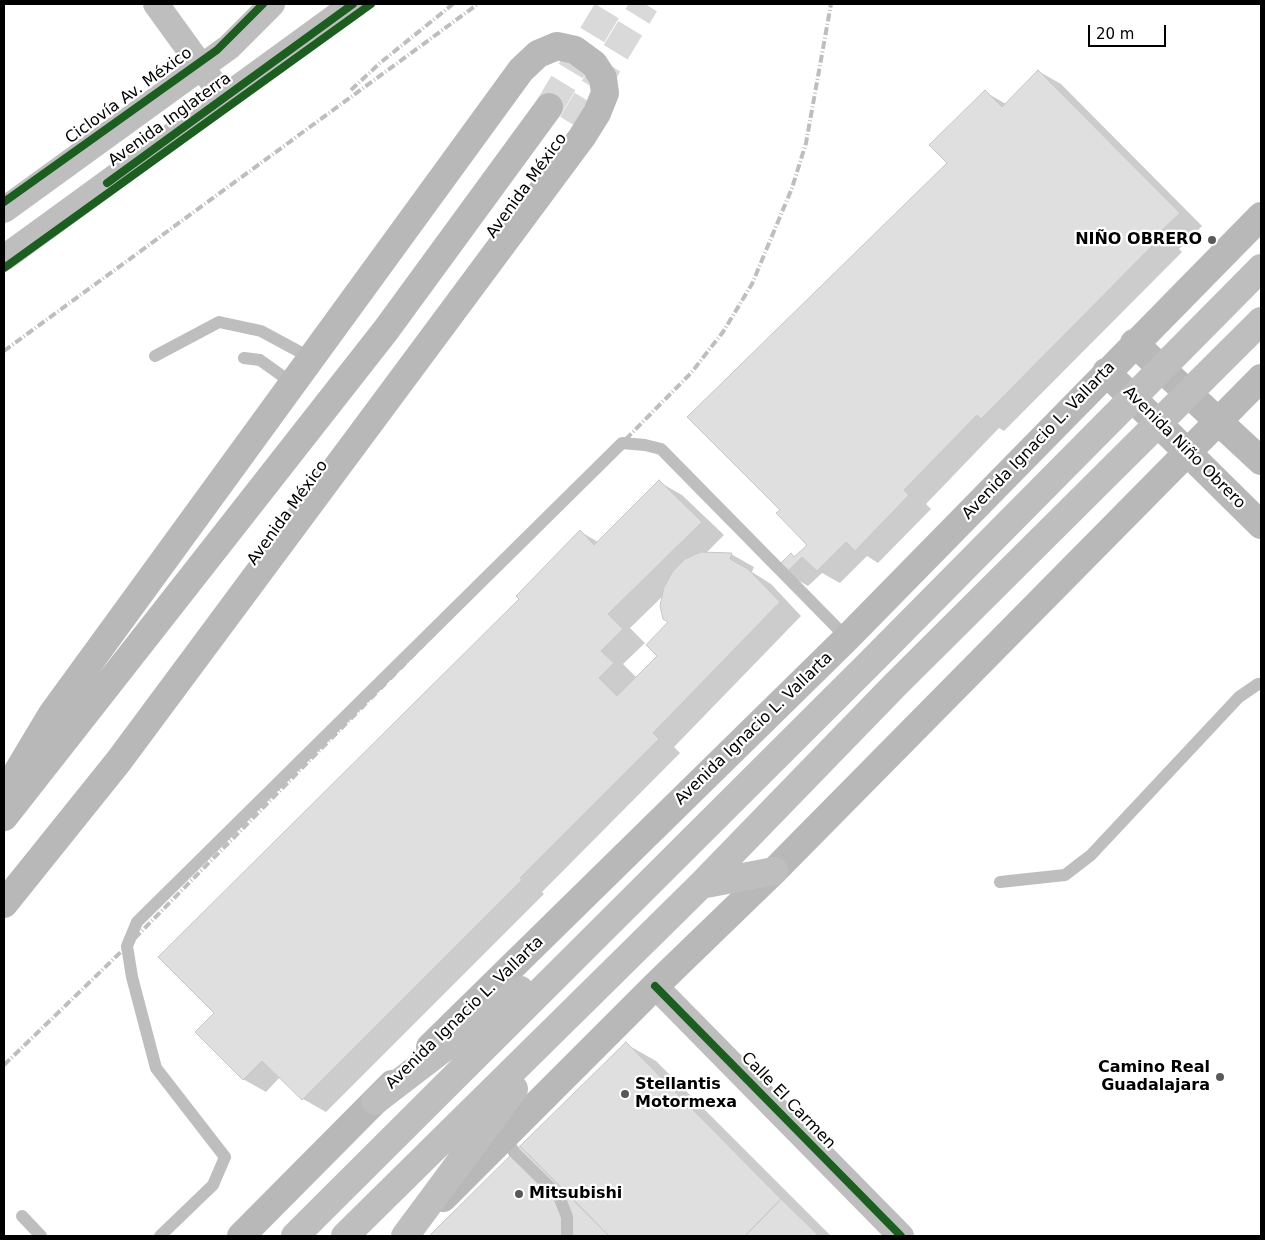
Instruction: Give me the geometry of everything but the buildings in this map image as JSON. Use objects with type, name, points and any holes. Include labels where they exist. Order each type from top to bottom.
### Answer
[{"type":"main road","points":[[4,794],[52,714],[521,70],[538,54],[557,46],[575,50],[594,64],[603,78],[604,93],[597,113],[582,137],[118,762],[4,903]]},
{"type":"main road","name":"Avenida México","points":[[4,817],[386,330],[549,107]]},
{"type":"main road","name":"Avenida México","points":[[4,903],[572,124]]},
{"type":"main road","name":"Avenida Ignacio L. Vallarta","points":[[242,1236],[375,1101],[847,638],[1134,343],[1261,216]]},
{"type":"main road","name":"Avenida Ignacio L. Vallarta","points":[[295,1236],[878,655],[1131,397],[1261,268]]},
{"type":"main road","points":[[345,1236],[568,1017],[901,679],[1261,321]]},
{"type":"main road","points":[[1134,343],[1261,461]]},
{"type":"main road","name":"Avenida Niño Obrero","points":[[1106,372],[1261,524]]},
{"type":"main road","points":[[405,1236],[655,986],[774,871],[1261,378]]},
{"type":"main road","points":[[700,885],[774,871]]},
{"type":"main road","points":[[375,1101],[605,926]]},
{"type":"main road","points":[[405,1236],[568,1017]]},
{"type":"street","points":[[156,4],[224,98]]},
{"type":"street","name":"Avenida Inglaterra","points":[[4,210],[202,67],[228,47],[272,4]]},
{"type":"street","name":"Avenida Inglaterra","points":[[4,258],[353,4]]},
{"type":"street","name":"Calle El Carmen","points":[[655,986],[901,1236]]},
{"type":"lane","points":[[154,356],[219,322],[261,331],[311,358]]},
{"type":"lane","points":[[244,358],[260,360],[292,383]]},
{"type":"lane","points":[[160,1236],[214,1185],[224,1157],[156,1068],[132,977],[127,946],[137,922],[622,443],[644,444],[661,449],[847,638]]},
{"type":"lane","points":[[1000,882],[1065,875],[1091,855],[1240,697],[1258,684],[1261,684]]},
{"type":"lane","points":[[506,1136],[514,1152],[559,1196],[567,1218],[567,1236]]},
{"type":"lane","points":[[22,1216],[41,1236]]},
{"type":"tunnel","points":[[549,107],[611,4]]},
{"type":"tunnel","points":[[572,124],[645,4]]},
{"type":"railway","points":[[351,90],[380,63],[453,4]]},
{"type":"railway","points":[[4,351],[478,4]]},
{"type":"railway","points":[[4,1065],[127,946],[691,373],[723,332],[752,284],[792,188],[806,143],[831,4]]},
{"type":"cycle path","name":"Ciclovía Av. México","points":[[4,202],[217,50],[263,4]]},
{"type":"cycle path","points":[[107,183],[353,4]]},
{"type":"cycle path","points":[[4,268],[371,4]]},
{"type":"cycle path","points":[[655,986],[901,1236]]},
{"type":"place","name":"NIÑO OBRERO","points":[[1212,240]]},
{"type":"place","name":"Camino Real Guadalajara","points":[[1220,1077]]},
{"type":"place","name":"Stellantis Motormexa","points":[[625,1094]]},
{"type":"place","name":"Mitsubishi","points":[[519,1194]]}]
